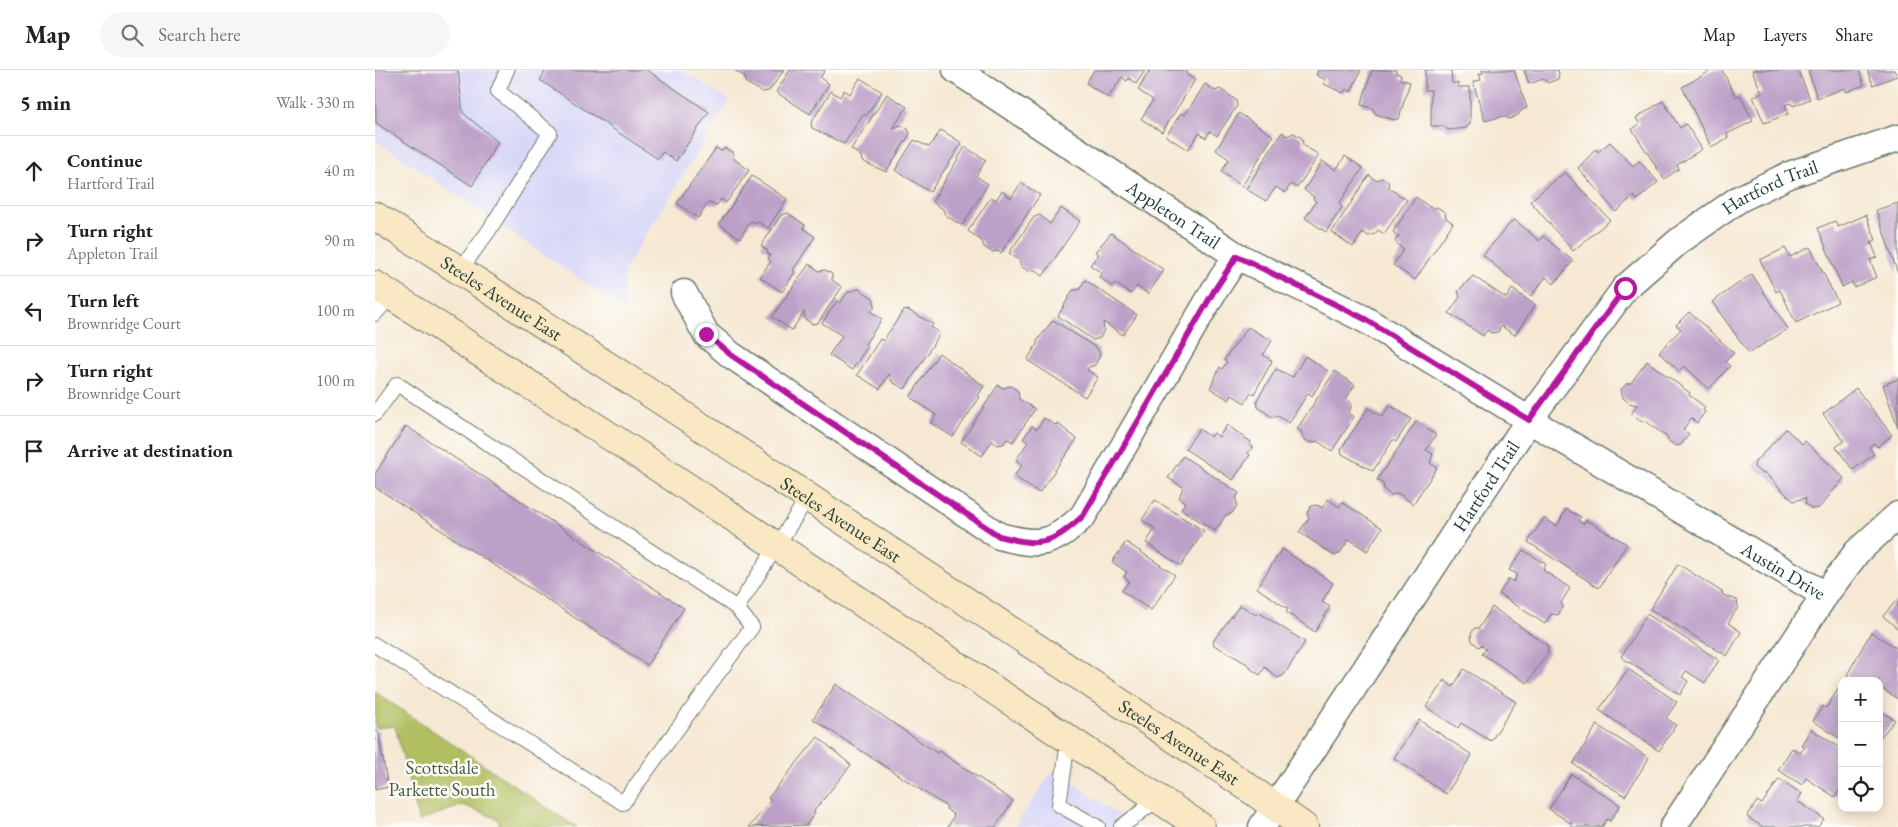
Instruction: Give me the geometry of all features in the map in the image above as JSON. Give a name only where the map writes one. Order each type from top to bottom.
[{"type":"main road","name":"Steeles Avenue East","points":[[375,216],[808,497],[1269,817],[1304,827]]},
{"type":"main road","points":[[380,298],[639,455],[1068,741],[1201,827]]},
{"type":"street","name":"Appleton Trail","points":[[956,70],[1237,256],[1365,319],[1529,420]]},
{"type":"street","name":"Hartford Trail","points":[[1269,817],[1529,420],[1625,288],[1679,240],[1739,199],[1789,175],[1898,138]]},
{"type":"street","points":[[684,293],[706,334],[731,355],[999,536],[1027,544],[1048,541],[1067,530],[1083,516],[1209,299],[1237,256]]},
{"type":"street","name":"Austin Drive","points":[[1529,420],[1825,595],[1673,827]]},
{"type":"street","points":[[1825,595],[1857,552],[1898,514]]},
{"type":"lane","points":[[460,270],[488,232],[550,133],[498,91],[507,70]]},
{"type":"lane","points":[[375,414],[397,384],[737,608],[752,628],[623,803],[375,645]]},
{"type":"lane","points":[[737,608],[808,497]]},
{"type":"lane","points":[[1068,741],[1059,805],[1098,827]]},
{"type":"lane","points":[[1121,827],[1158,800]]},
{"type":"shaded area","points":[[375,70],[681,70],[730,100],[624,270],[625,310],[375,140]]},
{"type":"shaded area","points":[[1054,770],[1137,827],[1014,827]]},
{"type":"green space","name":"Scottsdale Parkette South","points":[[375,692],[576,827],[500,827],[498,819],[463,805],[419,821],[395,726],[375,728]]},
{"type":"building","points":[[375,70],[458,70],[463,113],[498,142],[472,186],[376,123]]},
{"type":"building","points":[[546,70],[647,70],[709,112],[676,161],[663,152],[658,159],[540,80]]},
{"type":"building","points":[[734,70],[784,70],[769,91],[762,92],[745,82],[745,77]]},
{"type":"building","points":[[790,70],[825,70],[820,78],[829,84],[810,114],[776,92]]},
{"type":"building","points":[[1094,70],[1145,70],[1136,84],[1129,78],[1127,81],[1122,77],[1108,98],[1086,83]]},
{"type":"building","points":[[1150,70],[1187,70],[1187,75],[1195,80],[1162,132],[1141,119],[1153,100],[1138,90]]},
{"type":"building","points":[[1318,70],[1361,70],[1351,92],[1346,89],[1343,93],[1324,84],[1326,80],[1316,75]]},
{"type":"building","points":[[1372,70],[1396,70],[1396,73],[1401,75],[1400,79],[1410,82],[1399,118],[1394,120],[1376,114],[1372,108],[1361,105]]},
{"type":"building","points":[[1425,70],[1451,70],[1452,83],[1458,83],[1458,87],[1470,87],[1470,124],[1466,128],[1448,130],[1444,126],[1431,126],[1431,90],[1425,90]]},
{"type":"building","points":[[1482,70],[1514,70],[1527,108],[1509,119],[1503,116],[1485,121],[1473,82],[1481,80],[1479,74],[1483,73]]},
{"type":"building","points":[[1524,70],[1558,70],[1559,74],[1558,79],[1548,83],[1543,79],[1529,84]]},
{"type":"building","points":[[1712,70],[1722,70],[1736,97],[1740,95],[1753,121],[1727,134],[1728,138],[1711,147],[1682,87]]},
{"type":"building","points":[[1752,70],[1798,70],[1810,99],[1793,106],[1791,103],[1785,105],[1788,114],[1764,123],[1753,97],[1762,93]]},
{"type":"building","points":[[1808,70],[1859,70],[1864,85],[1846,92],[1845,88],[1817,98]]},
{"type":"building","points":[[1867,70],[1894,70],[1897,76],[1873,85]]},
{"type":"building","points":[[860,78],[882,92],[866,116],[863,114],[844,144],[812,128],[811,123],[831,91],[840,97],[844,90],[850,94]]},
{"type":"building","points":[[1205,84],[1215,91],[1220,89],[1236,100],[1237,106],[1217,136],[1210,131],[1206,138],[1199,133],[1188,150],[1166,136],[1181,113],[1185,115]]},
{"type":"building","points":[[887,94],[907,107],[893,128],[901,125],[908,129],[910,134],[886,172],[862,161],[861,156],[851,149]]},
{"type":"building","points":[[1663,101],[1680,128],[1686,124],[1702,149],[1677,165],[1679,169],[1664,179],[1632,129],[1640,124],[1636,118]]},
{"type":"building","points":[[1239,113],[1273,136],[1242,186],[1221,172],[1229,159],[1216,150]]},
{"type":"building","points":[[941,130],[962,143],[930,192],[895,170],[914,140],[929,147]]},
{"type":"building","points":[[1282,132],[1287,136],[1294,133],[1302,138],[1303,145],[1319,155],[1297,188],[1291,184],[1285,193],[1276,187],[1266,201],[1246,189]]},
{"type":"building","points":[[1610,142],[1633,166],[1639,161],[1658,182],[1637,200],[1633,196],[1616,212],[1578,168],[1596,149],[1598,152]]},
{"type":"building","points":[[965,147],[986,160],[976,176],[988,184],[961,225],[945,215],[943,209],[932,202]]},
{"type":"building","points":[[716,148],[721,151],[725,148],[733,153],[734,159],[749,170],[726,203],[721,199],[717,205],[708,203],[698,218],[677,203]]},
{"type":"building","points":[[1345,156],[1363,168],[1339,204],[1342,207],[1326,232],[1305,218],[1316,201],[1313,199],[1314,197],[1304,190],[1322,161],[1336,170]]},
{"type":"building","points":[[1565,172],[1610,220],[1573,251],[1530,201]]},
{"type":"building","points":[[1369,175],[1375,180],[1383,178],[1388,181],[1389,188],[1407,200],[1384,234],[1378,230],[1375,234],[1368,236],[1363,232],[1353,247],[1332,232]]},
{"type":"building","points":[[752,176],[787,199],[768,228],[757,221],[755,223],[751,221],[740,238],[719,224]]},
{"type":"building","points":[[1021,183],[1040,195],[1001,253],[997,251],[992,252],[984,247],[982,241],[968,231],[991,197],[996,200],[1002,191],[1011,198]]},
{"type":"building","points":[[1416,197],[1432,209],[1437,207],[1445,212],[1446,218],[1453,223],[1415,280],[1393,265],[1403,250],[1395,241],[1399,236],[1393,232]]},
{"type":"building","points":[[1898,203],[1898,274],[1876,210]]},
{"type":"building","points":[[1061,208],[1080,221],[1043,276],[1035,270],[1028,271],[1021,266],[1019,260],[1009,253],[1034,217],[1040,215],[1050,224]]},
{"type":"building","points":[[788,213],[805,225],[803,228],[815,237],[793,270],[795,272],[782,292],[760,277],[771,261],[768,259],[770,255],[767,253],[768,251],[761,246],[781,215]]},
{"type":"building","points":[[1866,215],[1876,240],[1871,242],[1877,257],[1870,260],[1877,277],[1854,287],[1852,282],[1842,287],[1818,228],[1835,221],[1838,227]]},
{"type":"building","points":[[1514,219],[1539,241],[1543,236],[1573,261],[1554,284],[1546,277],[1531,296],[1483,255]]},
{"type":"building","points":[[1111,233],[1164,270],[1148,294],[1137,286],[1131,294],[1115,283],[1112,286],[1099,277],[1102,273],[1090,265],[1099,254],[1095,252]]},
{"type":"building","points":[[1810,247],[1838,302],[1796,323],[1780,290],[1776,292],[1760,260],[1785,248],[1790,257]]},
{"type":"building","points":[[809,264],[819,271],[825,270],[832,274],[832,280],[842,287],[818,323],[812,324],[805,319],[804,312],[792,330],[772,317]]},
{"type":"building","points":[[1752,274],[1788,329],[1749,353],[1712,302]]},
{"type":"building","points":[[1473,276],[1506,298],[1512,289],[1535,305],[1515,335],[1501,326],[1498,332],[1491,333],[1487,330],[1483,336],[1449,313],[1460,297],[1458,291]]},
{"type":"building","points":[[1085,280],[1137,315],[1123,335],[1103,322],[1104,330],[1100,338],[1093,340],[1058,316],[1073,290],[1079,290]]},
{"type":"building","points":[[859,289],[873,298],[875,305],[871,312],[882,319],[865,344],[868,346],[852,370],[829,355],[842,336],[822,323],[837,301],[840,303],[848,292]]},
{"type":"building","points":[[908,310],[933,324],[931,327],[939,335],[905,389],[892,382],[889,374],[880,389],[857,375],[880,339],[883,341],[903,311]]},
{"type":"building","points":[[1689,312],[1734,353],[1725,362],[1730,366],[1709,389],[1684,366],[1679,371],[1659,352],[1681,329],[1676,325]]},
{"type":"building","points":[[1053,320],[1098,349],[1100,356],[1094,366],[1090,366],[1087,370],[1098,377],[1085,397],[1027,360],[1037,341]]},
{"type":"building","points":[[1248,327],[1272,341],[1263,355],[1272,361],[1254,394],[1251,393],[1245,403],[1232,395],[1229,400],[1210,388],[1220,367],[1222,369],[1227,362],[1224,360]]},
{"type":"building","points":[[939,353],[984,386],[978,396],[980,397],[953,437],[931,423],[936,415],[910,397]]},
{"type":"building","points":[[1305,356],[1328,371],[1312,396],[1308,393],[1289,423],[1278,416],[1272,417],[1258,407],[1257,400],[1276,369],[1293,377]]},
{"type":"building","points":[[1647,361],[1690,393],[1689,395],[1705,407],[1703,410],[1705,412],[1697,423],[1691,418],[1683,430],[1689,434],[1681,445],[1676,446],[1644,420],[1642,422],[1631,414],[1637,405],[1629,403],[1623,398],[1621,390],[1626,384],[1631,383]]},
{"type":"building","points":[[1335,371],[1355,385],[1346,399],[1351,402],[1351,408],[1348,413],[1354,417],[1332,451],[1317,441],[1310,443],[1303,438],[1301,431],[1297,429]]},
{"type":"building","points":[[1898,377],[1898,427],[1883,385],[1896,380]]},
{"type":"building","points":[[998,385],[1003,388],[1011,386],[1018,391],[1019,399],[1035,409],[1013,442],[1007,439],[1003,444],[997,445],[992,441],[982,456],[961,442]]},
{"type":"building","points":[[1856,388],[1892,435],[1877,447],[1874,443],[1869,447],[1874,454],[1853,470],[1836,447],[1844,441],[1823,414]]},
{"type":"building","points":[[1390,405],[1411,419],[1396,442],[1393,440],[1373,471],[1342,454],[1341,449],[1368,408],[1382,417]]},
{"type":"building","points":[[1044,418],[1055,425],[1057,423],[1077,439],[1039,493],[1014,476],[1022,465],[1016,460],[1028,442],[1023,439],[1032,426],[1037,429]]},
{"type":"building","points":[[1416,422],[1436,435],[1426,450],[1433,454],[1430,463],[1437,468],[1413,504],[1398,493],[1391,495],[1384,490],[1383,484],[1377,480]]},
{"type":"building","points":[[1227,425],[1251,442],[1249,445],[1253,447],[1248,453],[1250,455],[1233,480],[1185,449],[1199,429],[1211,437],[1214,433],[1219,437]]},
{"type":"building","points":[[406,426],[684,608],[647,665],[375,487],[375,474]]},
{"type":"building","points":[[1786,429],[1802,444],[1805,441],[1844,478],[1819,508],[1812,509],[1805,503],[1806,498],[1793,501],[1765,473],[1761,473],[1754,467],[1755,462]]},
{"type":"building","points":[[1183,456],[1239,493],[1236,498],[1237,506],[1232,513],[1226,515],[1215,531],[1181,509],[1185,502],[1179,498],[1183,487],[1168,478]]},
{"type":"building","points":[[1328,499],[1339,507],[1342,502],[1382,528],[1367,551],[1349,539],[1340,553],[1335,556],[1299,532],[1309,518],[1307,513],[1311,506],[1317,505],[1322,508]]},
{"type":"building","points":[[1155,500],[1204,531],[1181,566],[1146,543],[1155,529],[1142,520]]},
{"type":"building","points":[[1566,509],[1581,517],[1578,520],[1583,524],[1586,520],[1627,544],[1599,588],[1528,542],[1544,518],[1557,526]]},
{"type":"building","points":[[1126,542],[1175,575],[1151,610],[1122,591],[1129,581],[1124,577],[1127,572],[1112,562]]},
{"type":"building","points":[[1282,549],[1333,583],[1322,602],[1330,607],[1315,632],[1286,612],[1288,609],[1257,588]]},
{"type":"building","points":[[1523,550],[1546,564],[1543,570],[1570,588],[1561,603],[1563,606],[1558,615],[1551,614],[1545,624],[1499,594],[1509,579],[1514,582],[1517,574],[1509,570]]},
{"type":"building","points":[[1678,564],[1722,592],[1723,595],[1737,600],[1738,607],[1728,623],[1741,632],[1727,656],[1650,609]]},
{"type":"building","points":[[1896,601],[1898,602],[1898,629],[1883,616]]},
{"type":"building","points":[[1240,605],[1256,615],[1258,612],[1305,642],[1284,675],[1278,678],[1265,667],[1260,675],[1251,669],[1249,665],[1214,645],[1213,641]]},
{"type":"building","points":[[1492,607],[1547,645],[1548,653],[1527,683],[1482,654],[1486,649],[1481,645],[1479,647],[1472,641],[1471,634],[1475,628],[1479,628]]},
{"type":"building","points":[[1647,614],[1719,660],[1705,683],[1686,671],[1682,677],[1688,681],[1680,695],[1621,657]]},
{"type":"building","points":[[1871,632],[1898,649],[1898,699],[1883,690],[1883,677],[1850,677],[1847,675]]},
{"type":"building","points":[[1464,669],[1516,702],[1491,741],[1461,723],[1458,728],[1426,707],[1444,680],[1453,687]]},
{"type":"building","points":[[1628,669],[1677,702],[1666,718],[1676,725],[1659,751],[1599,710]]},
{"type":"building","points":[[836,684],[937,753],[939,751],[1013,801],[995,827],[948,827],[954,815],[946,809],[947,807],[813,719]]},
{"type":"building","points":[[1838,689],[1838,737],[1813,721],[1823,706],[1826,708]]},
{"type":"building","points":[[1883,712],[1895,720],[1883,734]]},
{"type":"building","points":[[1419,720],[1472,755],[1446,794],[1394,758]]},
{"type":"building","points":[[1597,725],[1649,758],[1625,796],[1573,764]]},
{"type":"building","points":[[1811,729],[1838,746],[1838,793],[1835,797],[1806,778],[1802,785],[1778,770],[1792,748],[1800,753],[1805,747],[1801,745]]},
{"type":"building","points":[[375,731],[378,731],[388,787],[375,790]]},
{"type":"building","points":[[818,737],[851,765],[814,811],[815,813],[808,825],[749,827],[771,800],[768,798]]},
{"type":"building","points":[[1571,774],[1620,805],[1610,821],[1607,819],[1602,827],[1570,827],[1572,824],[1549,809]]},
{"type":"building","points":[[1779,779],[1802,794],[1797,801],[1824,819],[1818,827],[1763,827],[1747,817],[1757,801],[1762,804]]},
{"type":"route","points":[[706,334],[731,355],[999,536],[1027,544],[1048,541],[1067,530],[1083,516],[1123,450],[1151,396],[1237,256],[1365,319],[1529,420],[1625,288]]}]
